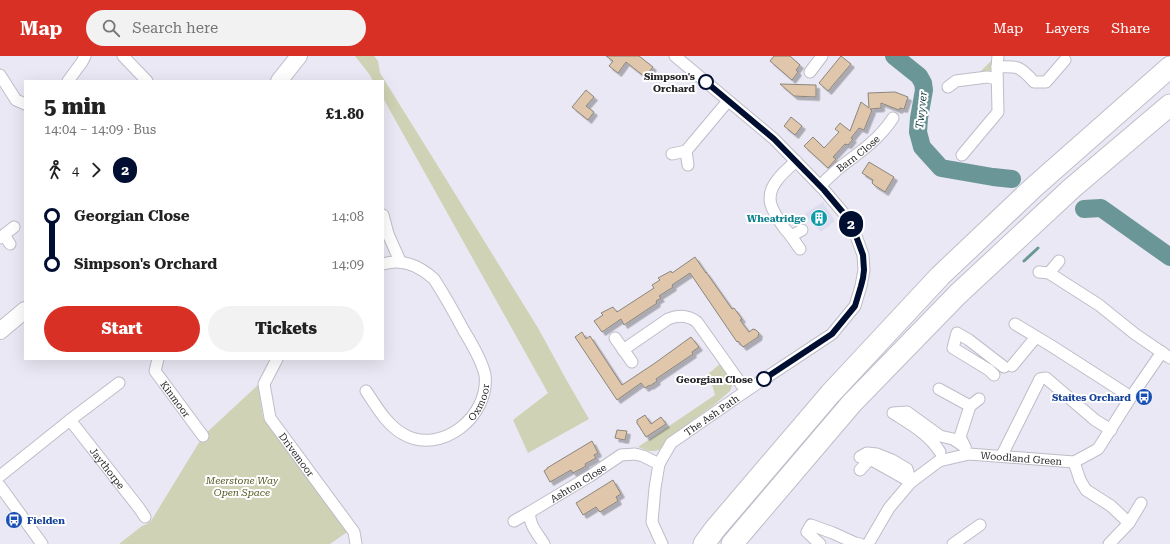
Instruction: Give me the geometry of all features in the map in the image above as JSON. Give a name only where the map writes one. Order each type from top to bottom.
[{"type":"highway","points":[[704,544],[715,529],[831,393],[940,276],[1034,187],[1170,67]]},
{"type":"highway","points":[[732,544],[852,403],[958,294],[1072,188],[1170,105]]},
{"type":"street","points":[[69,80],[85,56]]},
{"type":"street","points":[[123,56],[141,78]]},
{"type":"street","points":[[280,80],[299,56]]},
{"type":"street","name":"The Ash Path","points":[[662,544],[652,522],[655,488],[659,464],[671,443],[832,334],[855,306],[864,270],[863,255],[852,225],[820,186],[774,139],[675,56]]},
{"type":"street","points":[[810,72],[818,58]]},
{"type":"street","points":[[962,155],[998,112],[997,61],[1018,67],[1025,71],[1034,82],[1046,82],[1064,60]]},
{"type":"street","points":[[0,75],[16,100],[24,104]]},
{"type":"street","points":[[948,87],[956,81],[987,77],[997,79]]},
{"type":"street","points":[[672,154],[686,151],[728,101]]},
{"type":"street","name":"Barn Close","points":[[820,186],[842,166],[868,147],[881,126],[893,118]]},
{"type":"street","points":[[686,151],[688,165]]},
{"type":"street","points":[[796,161],[778,178],[771,189],[770,206],[773,213],[800,249]]},
{"type":"street","points":[[384,219],[388,234],[400,261]]},
{"type":"street","points":[[4,239],[14,228]]},
{"type":"street","points":[[791,236],[802,230]]},
{"type":"street","name":"Oxmoor","points":[[366,391],[386,420],[404,435],[417,439],[429,440],[442,438],[455,432],[468,423],[481,402],[484,390],[485,376],[483,368],[473,346],[434,279],[426,271],[400,261],[384,264]]},
{"type":"street","points":[[1059,261],[1044,272],[1099,305],[1135,334],[1166,355]]},
{"type":"street","points":[[1,329],[24,311]]},
{"type":"street","points":[[623,350],[668,319],[675,317],[689,317],[697,322],[746,391]]},
{"type":"street","points":[[1015,324],[1131,397]]},
{"type":"street","points":[[994,375],[989,370],[953,348],[957,333],[970,340],[1008,367],[1036,337]]},
{"type":"street","points":[[615,338],[632,362]]},
{"type":"street","name":"Woodland Green","points":[[868,544],[889,508],[911,482],[940,457],[967,451],[1074,462],[1098,449],[1131,397],[1166,355]]},
{"type":"street","name":"Kinmoor","points":[[158,360],[155,371],[203,436]]},
{"type":"street","name":"Drivemoor","points":[[276,360],[264,384],[270,418],[354,532],[356,544]]},
{"type":"street","name":"Woodland Green","points":[[1003,453],[1040,379],[1046,378],[1095,420],[1110,430]]},
{"type":"street","points":[[0,476],[70,420],[117,389]]},
{"type":"street","points":[[940,389],[975,402],[956,438],[940,457],[935,444],[917,429],[893,413],[907,412],[940,436],[956,438],[967,451]]},
{"type":"street","name":"Jaythorpe","points":[[70,420],[143,509]]},
{"type":"street","points":[[860,457],[867,453],[877,454],[892,460],[907,469],[911,482]]},
{"type":"street","name":"Ashton Close","points":[[514,520],[590,476],[621,455],[635,454],[643,456],[659,464]]},
{"type":"street","points":[[860,470],[870,459],[911,482]]},
{"type":"street","name":"Woodland Green","points":[[1074,462],[1080,480],[1086,490],[1111,506],[1129,523]]},
{"type":"street","points":[[0,486],[36,542]]},
{"type":"street","points":[[1109,544],[1129,523],[1141,503]]},
{"type":"street","points":[[530,512],[529,517],[531,522],[544,544]]},
{"type":"street","points":[[820,544],[807,532],[811,525],[860,544]]},
{"type":"street","points":[[953,544],[980,525]]},
{"type":"shaded area","points":[[823,202],[835,221],[821,232],[804,214]]},
{"type":"green space","points":[[355,56],[374,56],[378,61],[380,73],[538,328],[589,419],[528,453],[513,420],[548,393],[384,100],[384,80],[372,80]]},
{"type":"green space","points":[[993,59],[990,71],[978,74]]},
{"type":"green space","points":[[720,364],[731,380],[732,386],[730,391],[682,428],[659,450],[649,451],[638,447],[715,395],[711,381],[707,375]]},
{"type":"green space","name":"Meerstone Way Open Space","points":[[258,385],[263,418],[350,530],[330,544],[119,544],[151,521],[203,436]]},
{"type":"building","points":[[606,56],[639,56],[653,67],[645,77],[626,62],[618,73],[609,66],[613,61]]},
{"type":"building","points":[[774,56],[790,56],[800,65],[796,70],[798,72],[792,80],[770,61]]},
{"type":"building","points":[[841,56],[851,64],[828,91],[819,83]]},
{"type":"building","points":[[780,84],[816,85],[816,97],[794,96]]},
{"type":"building","points":[[586,90],[594,97],[586,106],[594,112],[588,120],[572,107]]},
{"type":"building","points":[[895,92],[908,97],[904,109],[900,108],[899,110],[881,103],[881,108],[870,109],[872,110],[864,130],[859,128],[851,138],[853,139],[848,145],[845,144],[833,157],[836,159],[828,168],[804,146],[813,137],[824,148],[839,132],[835,129],[840,123],[850,131],[861,102],[869,108],[868,93]]},
{"type":"building","points":[[791,117],[802,126],[795,135],[784,126]]},
{"type":"building","points":[[869,162],[894,177],[885,192],[872,183],[873,180],[862,173]]},
{"type":"building","points":[[695,257],[732,309],[734,308],[742,319],[740,320],[749,332],[753,329],[756,330],[759,333],[758,337],[743,347],[738,341],[737,342],[690,273],[659,296],[661,298],[656,301],[657,303],[624,325],[621,319],[602,332],[594,321],[603,315],[601,313],[613,307],[617,312],[654,288],[652,285],[660,280],[658,278],[671,271],[672,273]]},
{"type":"building","points":[[582,332],[586,339],[590,336],[622,385],[691,337],[699,347],[692,352],[693,354],[656,379],[657,381],[650,386],[645,388],[641,383],[617,400],[575,337]]},
{"type":"building","points":[[645,415],[651,424],[661,417],[666,424],[646,437],[637,423],[637,420]]},
{"type":"building","points":[[617,430],[627,431],[625,440],[615,438]]},
{"type":"building","points":[[592,441],[598,453],[594,455],[596,458],[585,464],[586,466],[573,473],[571,470],[550,482],[544,471],[547,468]]},
{"type":"building","points":[[613,480],[621,494],[616,497],[618,501],[600,512],[596,507],[583,515],[576,503]]},
{"type":"waterway","name":"Twyver","points":[[894,56],[919,76],[923,83],[924,90],[918,132],[922,147],[941,168],[1012,179]]},
{"type":"waterway","name":"Twyver","points":[[1084,209],[1101,208],[1170,257]]},
{"type":"waterway","points":[[1024,261],[1038,248]]},
{"type":"bus line","name":"2","points":[[706,82],[774,139],[824,190],[852,225],[863,255],[863,278],[855,306],[832,334],[764,379]]},
{"type":"place","name":"Simpson's Orchard","points":[[706,82]]},
{"type":"place","name":"Wheatridge","points":[[819,218]]},
{"type":"place","name":"Georgian Close","points":[[764,379]]},
{"type":"place","name":"Staites Orchard","points":[[1144,397]]},
{"type":"place","name":"Fielden","points":[[14,520]]}]
